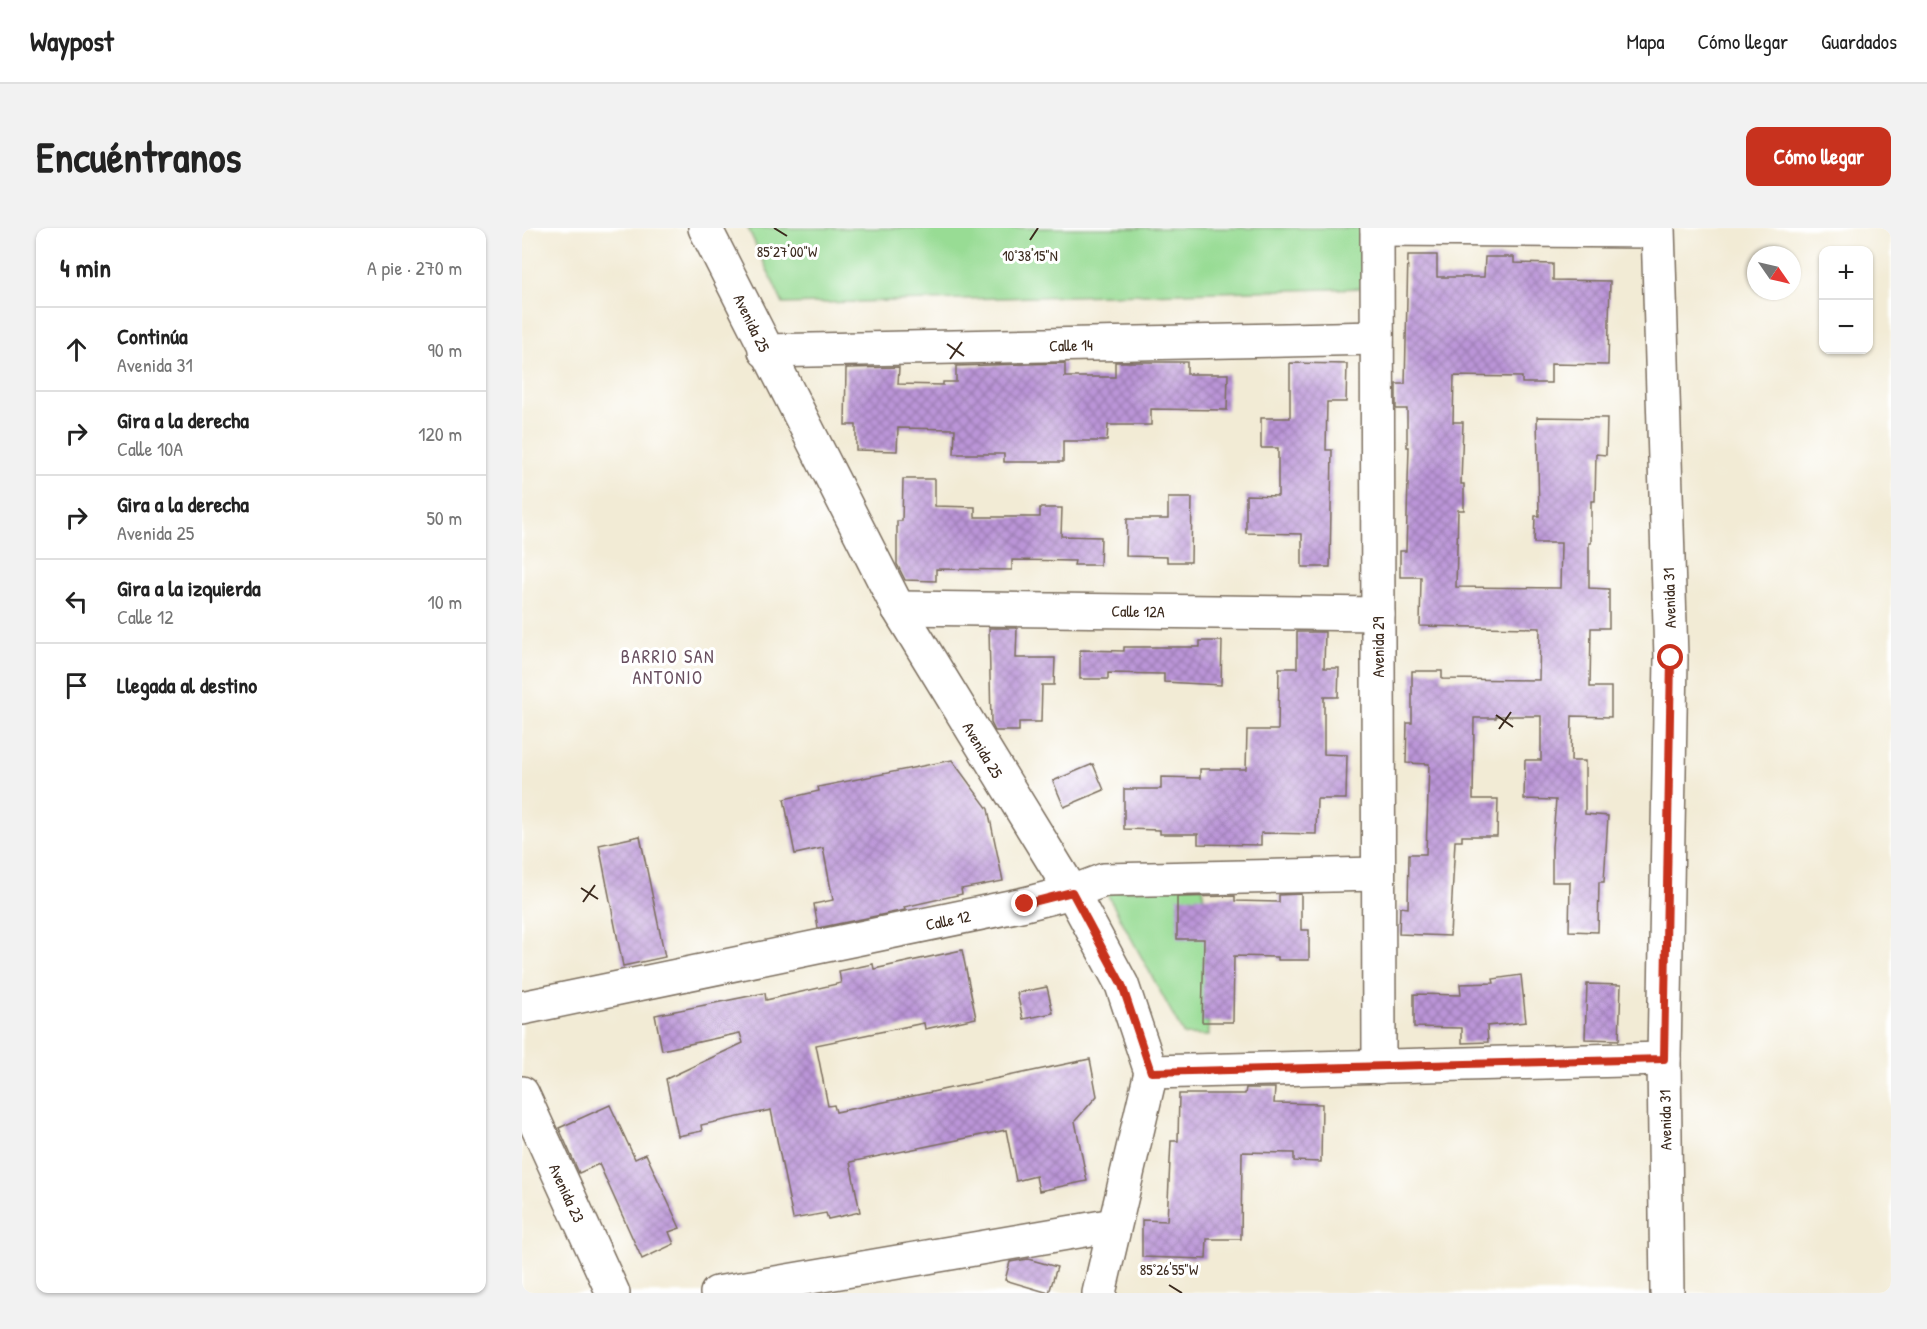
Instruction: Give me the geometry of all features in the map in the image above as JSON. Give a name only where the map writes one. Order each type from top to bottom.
[{"type":"street","name":"Avenida 25","points":[[705,228],[765,351],[898,608],[1072,892],[1122,985],[1151,1072]]},
{"type":"street","points":[[1377,229],[1658,229]]},
{"type":"street","name":"Avenida 29","points":[[1377,229],[1379,1066]]},
{"type":"street","name":"Avenida 31","points":[[1658,229],[1671,658],[1664,1059],[1666,1293]]},
{"type":"street","name":"Calle 14","points":[[765,351],[1377,338]]},
{"type":"street","name":"Calle 12A","points":[[898,608],[1378,614]]},
{"type":"street","name":"Calle 12","points":[[522,1008],[1072,892],[1104,880],[1378,874]]},
{"type":"street","points":[[1099,1293],[1151,1072],[1664,1059]]},
{"type":"street","name":"Avenida 23","points":[[522,1094],[613,1293]]},
{"type":"street","points":[[717,1293],[1114,1225]]},
{"type":"green space","points":[[748,228],[1367,228],[1366,288],[783,304]]},
{"type":"green space","points":[[1203,884],[1209,1036],[1184,1035],[1106,892]]},
{"type":"building","points":[[1408,255],[1437,255],[1437,277],[1484,277],[1485,257],[1514,257],[1514,263],[1553,264],[1553,280],[1610,281],[1608,365],[1551,364],[1551,383],[1522,383],[1522,377],[1454,376],[1453,422],[1463,422],[1461,484],[1464,484],[1464,510],[1458,510],[1456,587],[1560,588],[1561,543],[1534,543],[1535,516],[1539,516],[1537,417],[1607,418],[1606,455],[1596,454],[1595,501],[1591,501],[1589,588],[1609,589],[1609,628],[1591,628],[1590,687],[1611,687],[1611,717],[1572,716],[1571,761],[1585,761],[1585,814],[1608,816],[1604,882],[1599,882],[1598,932],[1569,931],[1570,882],[1552,882],[1556,800],[1524,799],[1525,760],[1541,760],[1541,716],[1496,716],[1496,718],[1474,718],[1473,799],[1498,799],[1497,836],[1462,836],[1462,841],[1455,841],[1450,936],[1399,934],[1400,907],[1408,908],[1409,854],[1426,854],[1429,764],[1406,763],[1407,723],[1412,723],[1412,671],[1442,671],[1442,679],[1539,680],[1540,628],[1420,626],[1421,577],[1400,577],[1400,551],[1406,551],[1409,447],[1407,447],[1407,409],[1396,409],[1396,384],[1405,384]]},
{"type":"building","points":[[1115,362],[1187,362],[1187,374],[1228,374],[1227,410],[1151,409],[1151,425],[1108,425],[1107,441],[1063,441],[1063,462],[1004,462],[1004,454],[954,454],[955,429],[898,428],[897,451],[856,450],[856,425],[845,425],[846,368],[899,367],[898,384],[943,385],[943,382],[956,382],[956,366],[1065,363],[1065,377],[1115,377]]},
{"type":"building","points":[[1290,363],[1347,364],[1346,402],[1327,402],[1326,450],[1332,450],[1330,567],[1302,567],[1302,534],[1246,533],[1246,495],[1278,496],[1278,448],[1261,448],[1261,418],[1290,418]]},
{"type":"building","points":[[903,479],[935,479],[935,506],[975,507],[975,517],[1040,517],[1040,508],[1062,508],[1061,536],[1101,537],[1100,565],[1074,565],[1075,561],[1012,560],[1012,570],[936,569],[936,581],[905,580],[897,564],[897,521],[902,521]]},
{"type":"building","points":[[1168,498],[1192,498],[1191,562],[1167,562],[1167,557],[1126,556],[1127,519],[1168,519]]},
{"type":"building","points":[[989,628],[1017,628],[1016,658],[1055,658],[1054,685],[1042,685],[1041,722],[1019,722],[1019,731],[995,731],[991,723]]},
{"type":"building","points":[[1297,632],[1325,632],[1324,668],[1339,668],[1338,697],[1324,697],[1324,754],[1347,755],[1346,799],[1317,799],[1316,834],[1261,833],[1261,845],[1198,844],[1198,834],[1160,834],[1160,830],[1124,829],[1124,789],[1161,789],[1161,777],[1200,778],[1200,769],[1246,769],[1247,730],[1278,730],[1279,668],[1297,668]]},
{"type":"building","points":[[1200,641],[1222,641],[1221,685],[1164,682],[1164,674],[1108,673],[1108,679],[1080,679],[1080,650],[1124,651],[1124,647],[1200,647]]},
{"type":"building","points":[[952,760],[988,809],[1003,881],[961,889],[962,894],[904,907],[905,910],[818,928],[814,904],[833,900],[823,848],[795,854],[784,799],[819,791],[818,787]]},
{"type":"building","points":[[1093,764],[1104,790],[1064,807],[1053,781]]},
{"type":"building","points":[[640,836],[665,957],[623,966],[599,845]]},
{"type":"building","points":[[1301,894],[1301,930],[1309,930],[1309,960],[1234,956],[1233,1022],[1202,1022],[1204,939],[1177,939],[1177,897],[1235,896],[1235,901],[1279,902],[1279,895]]},
{"type":"building","points":[[962,950],[976,1018],[925,1029],[924,1023],[816,1045],[828,1106],[834,1105],[836,1112],[1090,1059],[1097,1096],[1075,1121],[1087,1181],[1039,1191],[1036,1176],[1016,1181],[1006,1130],[850,1162],[860,1212],[828,1219],[826,1213],[793,1219],[771,1110],[701,1125],[702,1131],[678,1136],[666,1079],[743,1043],[740,1033],[662,1050],[655,1015],[765,993],[766,1000],[841,983],[839,971],[873,964],[874,969]]},
{"type":"building","points":[[1521,975],[1526,1022],[1487,1026],[1488,1042],[1462,1043],[1462,1028],[1414,1027],[1414,994],[1461,995],[1460,984],[1494,983],[1493,979]]},
{"type":"building","points":[[1587,984],[1621,985],[1619,1040],[1585,1039]]},
{"type":"building","points":[[1047,987],[1053,1013],[1023,1019],[1017,993]]},
{"type":"building","points":[[1246,1088],[1275,1088],[1274,1103],[1322,1104],[1321,1162],[1294,1161],[1294,1153],[1242,1152],[1241,1239],[1207,1239],[1206,1259],[1142,1257],[1142,1220],[1167,1221],[1171,1141],[1178,1141],[1179,1094],[1245,1094]]},
{"type":"building","points":[[610,1105],[635,1159],[646,1154],[680,1228],[669,1232],[674,1244],[642,1259],[599,1164],[579,1173],[559,1128]]},
{"type":"building","points":[[1028,1259],[1057,1267],[1049,1293],[1005,1280],[1010,1262]]},
{"type":"district","name":"BARRIO SAN ANTONIO","points":[[668,666]]},
{"type":"route","points":[[1025,904],[1072,892],[1122,985],[1151,1072],[1664,1059],[1671,658]]}]
